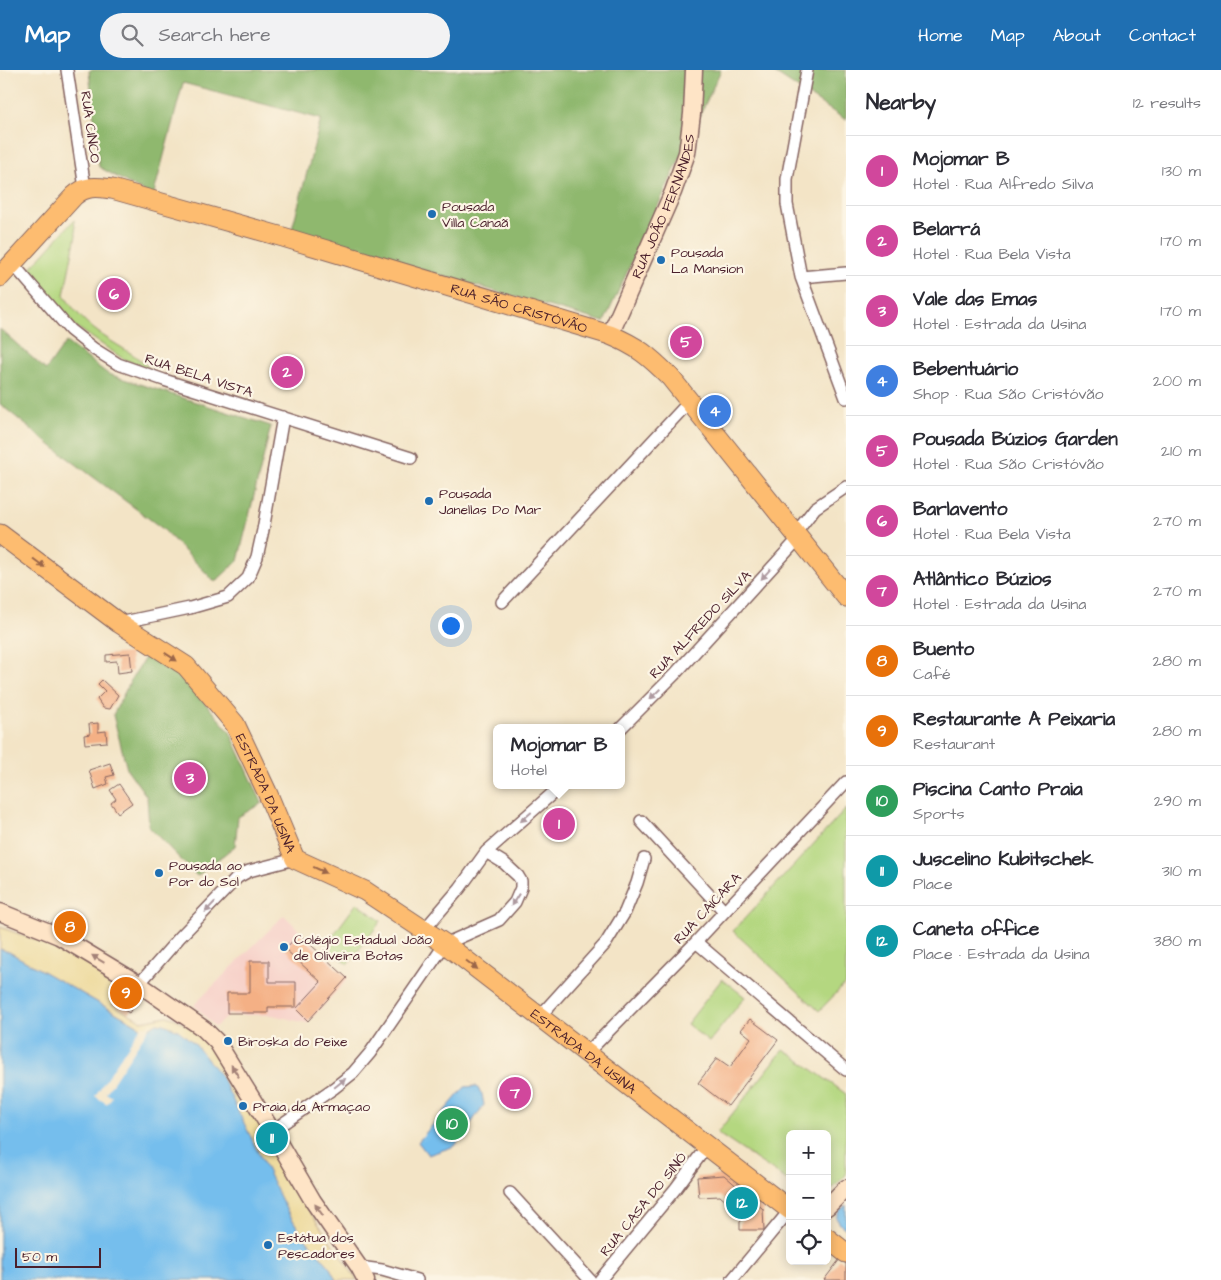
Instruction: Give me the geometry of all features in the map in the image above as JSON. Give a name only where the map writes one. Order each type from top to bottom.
[{"type":"main road","name":"RUA SÃO CRISTÓVÃO","points":[[84,188],[96,187],[122,192],[283,237],[610,335],[626,342],[649,356],[670,377],[846,597]]},
{"type":"main road","points":[[6,270],[74,196],[84,188]]},
{"type":"main road","name":"ESTRADA DA USINA","points":[[0,534],[119,623],[186,666],[235,724],[267,792],[295,859],[365,891],[445,944],[786,1207]]},
{"type":"main road","points":[[831,1241],[846,1253]]},
{"type":"street","name":"RUA CINCO","points":[[67,70],[84,188]]},
{"type":"street","name":"RUA JOÃO FERNANDES","points":[[610,335],[674,192],[687,153],[692,114],[694,70]]},
{"type":"street","points":[[807,70],[787,178],[787,204],[801,276],[846,398]]},
{"type":"street","name":"RUA BELA VISTA","points":[[6,270],[70,330],[94,350],[118,364],[411,458]]},
{"type":"street","points":[[801,276],[846,273]]},
{"type":"street","points":[[502,602],[690,401]]},
{"type":"street","points":[[119,623],[190,608],[228,597],[248,578],[257,557],[264,530],[283,417]]},
{"type":"street","name":"RUA ALFREDO SILVA","points":[[625,724],[675,674],[797,536],[815,508],[846,487]]},
{"type":"street","name":"RUA CAICARA","points":[[587,1053],[696,942],[846,782]]},
{"type":"street","points":[[424,930],[460,888],[486,852],[557,789]]},
{"type":"street","points":[[641,821],[724,911]]},
{"type":"street","points":[[272,1130],[353,1073],[370,1053],[445,944],[499,920],[515,902],[520,892],[521,881],[504,863],[486,852]]},
{"type":"street","points":[[140,984],[180,937],[238,877],[249,871],[295,859]]},
{"type":"street","points":[[540,1016],[606,943],[625,912],[637,884],[644,859]]},
{"type":"street","points":[[0,912],[59,936],[140,984],[204,1029],[216,1042],[272,1130],[313,1201],[362,1274],[382,1270],[417,1280]]},
{"type":"street","points":[[696,942],[846,1070]]},
{"type":"street","name":"RUA CASA DO SINÓ","points":[[600,1280],[708,1146]]},
{"type":"street","points":[[831,1203],[846,1188]]},
{"type":"street","points":[[510,1193],[590,1280]]},
{"type":"street","points":[[732,1280],[786,1215]]},
{"type":"shaded area","name":"Colégio Estadual João de Oliveira Botas","points":[[284,915],[348,979],[307,1023],[272,1015],[229,1015],[215,1027],[194,1005]]},
{"type":"green space","points":[[721,70],[604,322],[291,233],[321,119],[183,83],[153,197],[99,167],[89,71]]},
{"type":"green space","points":[[770,70],[846,70],[846,120]]},
{"type":"green space","points":[[74,220],[76,235],[64,295],[88,324],[136,357],[152,371],[122,358],[75,326],[28,271]]},
{"type":"green space","points":[[0,329],[46,370],[66,342],[108,374],[271,426],[238,561],[215,582],[163,529],[53,447],[0,404]]},
{"type":"green space","points":[[148,653],[180,674],[230,732],[262,803],[238,817],[235,846],[197,876],[149,827],[147,797],[127,769],[113,715],[132,678]]},
{"type":"green space","points":[[846,809],[846,983],[819,1011],[733,931]]},
{"type":"green space","points":[[357,903],[381,921],[348,964],[325,946]]},
{"type":"green space","points":[[722,979],[745,997],[709,1042],[687,1024]]},
{"type":"green space","points":[[784,1049],[846,1094],[846,1175],[831,1190],[831,1130],[786,1130],[786,1179],[717,1133]]},
{"type":"sand","name":"Praia da Armaçao","points":[[0,927],[66,951],[112,975],[125,986],[112,1004],[142,1021],[167,1016],[178,1020],[214,1046],[269,1136],[306,1206],[357,1280],[336,1280],[329,1266],[301,1233],[286,1209],[146,1030],[9,952],[0,949]]},
{"type":"water","points":[[0,949],[9,952],[146,1030],[157,1023],[164,1024],[178,1030],[194,1043],[221,1076],[286,1209],[301,1233],[329,1266],[336,1280],[0,1280]]},
{"type":"water","points":[[476,1086],[482,1094],[484,1105],[455,1146],[428,1155],[418,1142],[465,1087]]},
{"type":"water","points":[[846,1205],[846,1229],[836,1218],[839,1211]]},
{"type":"pier","points":[[153,1022],[106,1093],[112,1097],[107,1104],[95,1096],[142,1025],[146,1027]]},
{"type":"building","points":[[130,653],[132,671],[118,673],[117,661],[106,662],[106,655]]},
{"type":"building","points":[[102,680],[118,695],[110,709],[103,708],[97,699],[105,691],[98,684]]},
{"type":"building","points":[[98,723],[98,732],[106,731],[107,742],[85,744],[84,735],[90,734],[89,724]]},
{"type":"building","points":[[110,763],[114,775],[106,777],[108,784],[95,789],[89,770]]},
{"type":"building","points":[[119,784],[132,803],[118,813],[111,803],[116,799],[110,790]]},
{"type":"building","points":[[299,934],[347,978],[308,1021],[296,1009],[321,982],[285,949]]},
{"type":"building","points":[[250,961],[269,961],[269,982],[296,982],[296,1007],[268,1007],[268,1013],[227,1013],[227,993],[250,993]]},
{"type":"building","points":[[126,988],[140,997],[129,1013],[115,1004]]},
{"type":"building","points":[[750,1019],[778,1040],[728,1106],[698,1083],[717,1058],[730,1067],[751,1038],[741,1030]]},
{"type":"building","points":[[724,1175],[763,1209],[764,1230],[740,1230],[740,1222],[744,1217],[720,1196],[699,1197],[697,1177]]},
{"type":"building","points":[[840,1259],[846,1264],[846,1280],[824,1280]]},
{"type":"place","name":"Pousada Villa Canaã","points":[[432,214]]},
{"type":"place","name":"Pousada La Mansion","points":[[661,260]]},
{"type":"place","name":"Barlavento","points":[[114,294]]},
{"type":"place","name":"Pousada Búzios Garden","points":[[686,342]]},
{"type":"place","name":"Belarrá","points":[[287,372]]},
{"type":"place","name":"Bebentuário","points":[[715,411]]},
{"type":"place","name":"Pousada Janellas Do Mar","points":[[429,501]]},
{"type":"place","name":"Vale das Emas","points":[[190,778]]},
{"type":"place","name":"Mojomar B","points":[[559,824]]},
{"type":"place","name":"Pousada ao Por do Sol","points":[[159,873]]},
{"type":"place","name":"Buento","points":[[70,927]]},
{"type":"place","name":"Colégio Estadual João de Oliveira Botas","points":[[284,947]]},
{"type":"place","name":"Restaurante A Peixaria","points":[[126,993]]},
{"type":"place","name":"Biroska do Peixe","points":[[228,1041]]},
{"type":"place","name":"Atlântico Búzios","points":[[515,1093]]},
{"type":"place","name":"Praia da Armaçao","points":[[243,1106]]},
{"type":"place","name":"Piscina Canto Praia","points":[[452,1124]]},
{"type":"place","name":"Juscelino Kubitschek","points":[[272,1138]]},
{"type":"place","name":"Caneta office","points":[[742,1203]]},
{"type":"place","name":"Estátua dos Pescadores","points":[[268,1245]]}]
